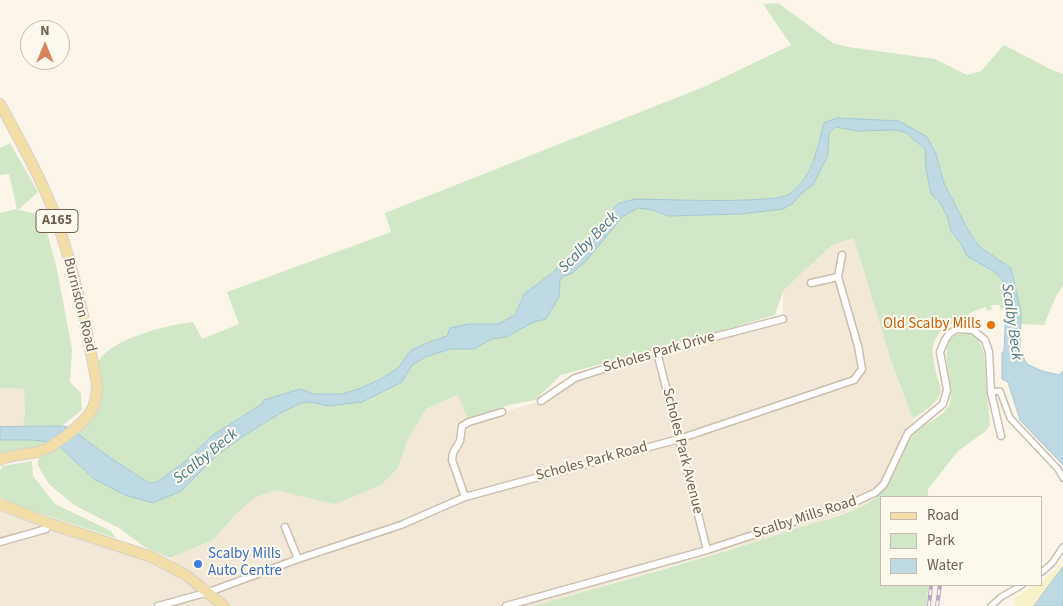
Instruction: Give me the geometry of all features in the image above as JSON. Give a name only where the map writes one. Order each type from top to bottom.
[{"type":"main road","name":"Burniston Road","points":[[0,104],[53,209],[83,311],[98,384],[97,395],[91,411],[79,424],[51,446],[36,452],[11,456],[0,460]]},
{"type":"main road","points":[[0,504],[48,523],[152,557],[186,575],[224,606]]},
{"type":"street","name":"Scholes Park Road","points":[[158,606],[209,592],[298,559],[401,525],[465,497],[679,439],[854,380],[862,369],[858,346],[838,276],[842,255]]},
{"type":"street","points":[[811,283],[838,276]]},
{"type":"street","name":"Scholes Park Drive","points":[[541,401],[575,378],[658,352],[783,318]]},
{"type":"street","name":"Scalby Mills Road","points":[[506,606],[707,550],[857,501],[876,492],[884,484],[908,433],[943,404],[947,390],[947,380],[940,352],[945,340],[957,329],[973,330],[985,340],[989,352],[992,392],[1000,436]]},
{"type":"street","name":"Scholes Park Avenue","points":[[658,352],[707,550]]},
{"type":"street","points":[[992,392],[1000,391],[1010,418],[1058,469],[1063,478]]},
{"type":"street","points":[[465,497],[452,460],[453,453],[460,441],[462,426],[502,412]]},
{"type":"street","points":[[0,542],[46,529],[48,523]]},
{"type":"street","points":[[285,527],[298,559]]},
{"type":"street","points":[[1043,571],[1052,563],[1063,547]]},
{"type":"street","points":[[991,606],[1020,586]]},
{"type":"shaded area","points":[[855,238],[892,365],[913,419],[915,432],[892,480],[880,494],[857,509],[765,539],[533,606],[0,606],[0,504],[184,573],[170,558],[213,540],[237,513],[256,497],[277,490],[335,504],[398,468],[407,441],[426,409],[459,395],[469,422],[541,401],[575,378],[783,319],[783,291],[832,245]]},
{"type":"shaded area","points":[[0,388],[24,389],[25,414],[23,426],[0,427]]},
{"type":"green space","points":[[778,3],[833,43],[848,47],[935,59],[967,75],[981,71],[1004,45],[1063,74],[1063,286],[1056,296],[1044,325],[1021,324],[1021,312],[1011,268],[980,247],[968,230],[944,183],[936,154],[899,121],[838,118],[819,139],[815,159],[805,178],[789,195],[759,200],[682,200],[620,203],[552,273],[524,294],[515,315],[498,324],[469,324],[447,336],[411,350],[398,368],[379,380],[358,389],[342,394],[314,394],[300,389],[264,400],[262,404],[213,435],[182,464],[157,482],[149,483],[74,431],[90,421],[97,364],[106,352],[116,345],[142,334],[193,322],[202,339],[239,324],[227,292],[391,232],[385,213],[706,86],[791,45],[763,4]]},
{"type":"green space","points":[[836,127],[857,131],[896,130],[906,133],[926,149],[926,169],[931,194],[939,201],[947,216],[951,231],[967,256],[998,274],[1004,283],[1006,307],[1001,310],[999,305],[991,305],[992,309],[987,311],[986,307],[976,310],[967,316],[963,322],[950,325],[940,332],[934,342],[933,355],[941,390],[940,395],[934,403],[913,419],[891,361],[854,238],[832,245],[783,291],[775,315],[561,375],[535,400],[509,405],[468,419],[458,395],[426,409],[407,441],[398,468],[381,485],[335,504],[277,490],[256,497],[237,513],[213,540],[170,558],[145,547],[119,528],[74,505],[49,484],[37,464],[39,457],[51,451],[57,444],[94,479],[125,495],[153,503],[181,491],[216,456],[245,435],[301,403],[309,402],[328,406],[362,402],[402,382],[412,365],[426,357],[450,349],[474,349],[492,339],[506,337],[534,322],[546,319],[559,297],[560,280],[581,265],[614,225],[628,213],[641,208],[670,216],[685,216],[792,204],[813,185],[828,155],[829,133]]},
{"type":"green space","points":[[10,143],[38,192],[18,210],[42,215],[56,265],[72,349],[70,382],[81,393],[82,410],[62,426],[23,426],[25,414],[24,389],[0,388],[0,213],[17,209],[9,174],[0,175],[0,148]]},
{"type":"green space","points":[[967,333],[978,337],[984,354],[990,425],[986,431],[958,451],[928,489],[928,496],[880,496],[880,586],[928,586],[927,606],[533,606],[699,559],[831,518],[863,506],[873,500],[887,486],[914,434],[948,407],[951,385],[946,356],[947,347],[950,340],[956,335]]},
{"type":"green space","points":[[0,440],[49,442],[39,448],[0,458]]},
{"type":"green space","points":[[32,461],[33,476],[55,504],[111,531],[116,538],[23,508],[0,497],[0,470],[3,466]]},
{"type":"sand","points":[[1063,563],[1063,567],[1034,606],[1014,606],[1016,604],[1013,601],[1016,598],[1030,588],[1043,586],[1043,581]]},
{"type":"water","name":"Scalby Beck","points":[[838,118],[899,121],[927,137],[936,154],[944,183],[968,230],[980,247],[1011,268],[1021,312],[1020,351],[1027,364],[1042,371],[1059,375],[1063,371],[1063,465],[1020,420],[1008,382],[1002,379],[1006,307],[1004,283],[998,274],[967,256],[951,231],[947,216],[939,201],[931,194],[926,169],[925,149],[906,133],[896,130],[857,131],[836,127],[829,133],[828,155],[813,185],[792,204],[783,209],[742,214],[668,216],[652,210],[638,208],[622,217],[586,261],[571,274],[564,276],[560,280],[559,297],[546,319],[534,322],[506,337],[492,339],[474,349],[450,349],[426,357],[412,365],[402,382],[362,402],[328,406],[310,402],[301,403],[245,435],[216,456],[181,491],[153,503],[125,495],[94,479],[57,444],[74,431],[149,483],[157,482],[182,464],[213,435],[262,404],[264,400],[300,389],[314,394],[342,394],[358,389],[379,380],[398,368],[411,350],[447,336],[450,328],[469,324],[498,324],[515,315],[524,294],[552,273],[619,203],[636,199],[765,199],[782,197],[791,193],[805,177],[814,161],[824,123]]},
{"type":"water","points":[[0,427],[68,427],[49,442],[0,440]]},
{"type":"water","points":[[1063,567],[1063,606],[1034,606]]},
{"type":"railway","points":[[929,606],[931,586]]},
{"type":"railway","points":[[937,606],[940,586]]},
{"type":"place","name":"Old Scalby Mills","points":[[991,325]]},
{"type":"place","name":"Scalby Mills Auto Centre","points":[[198,564]]}]
